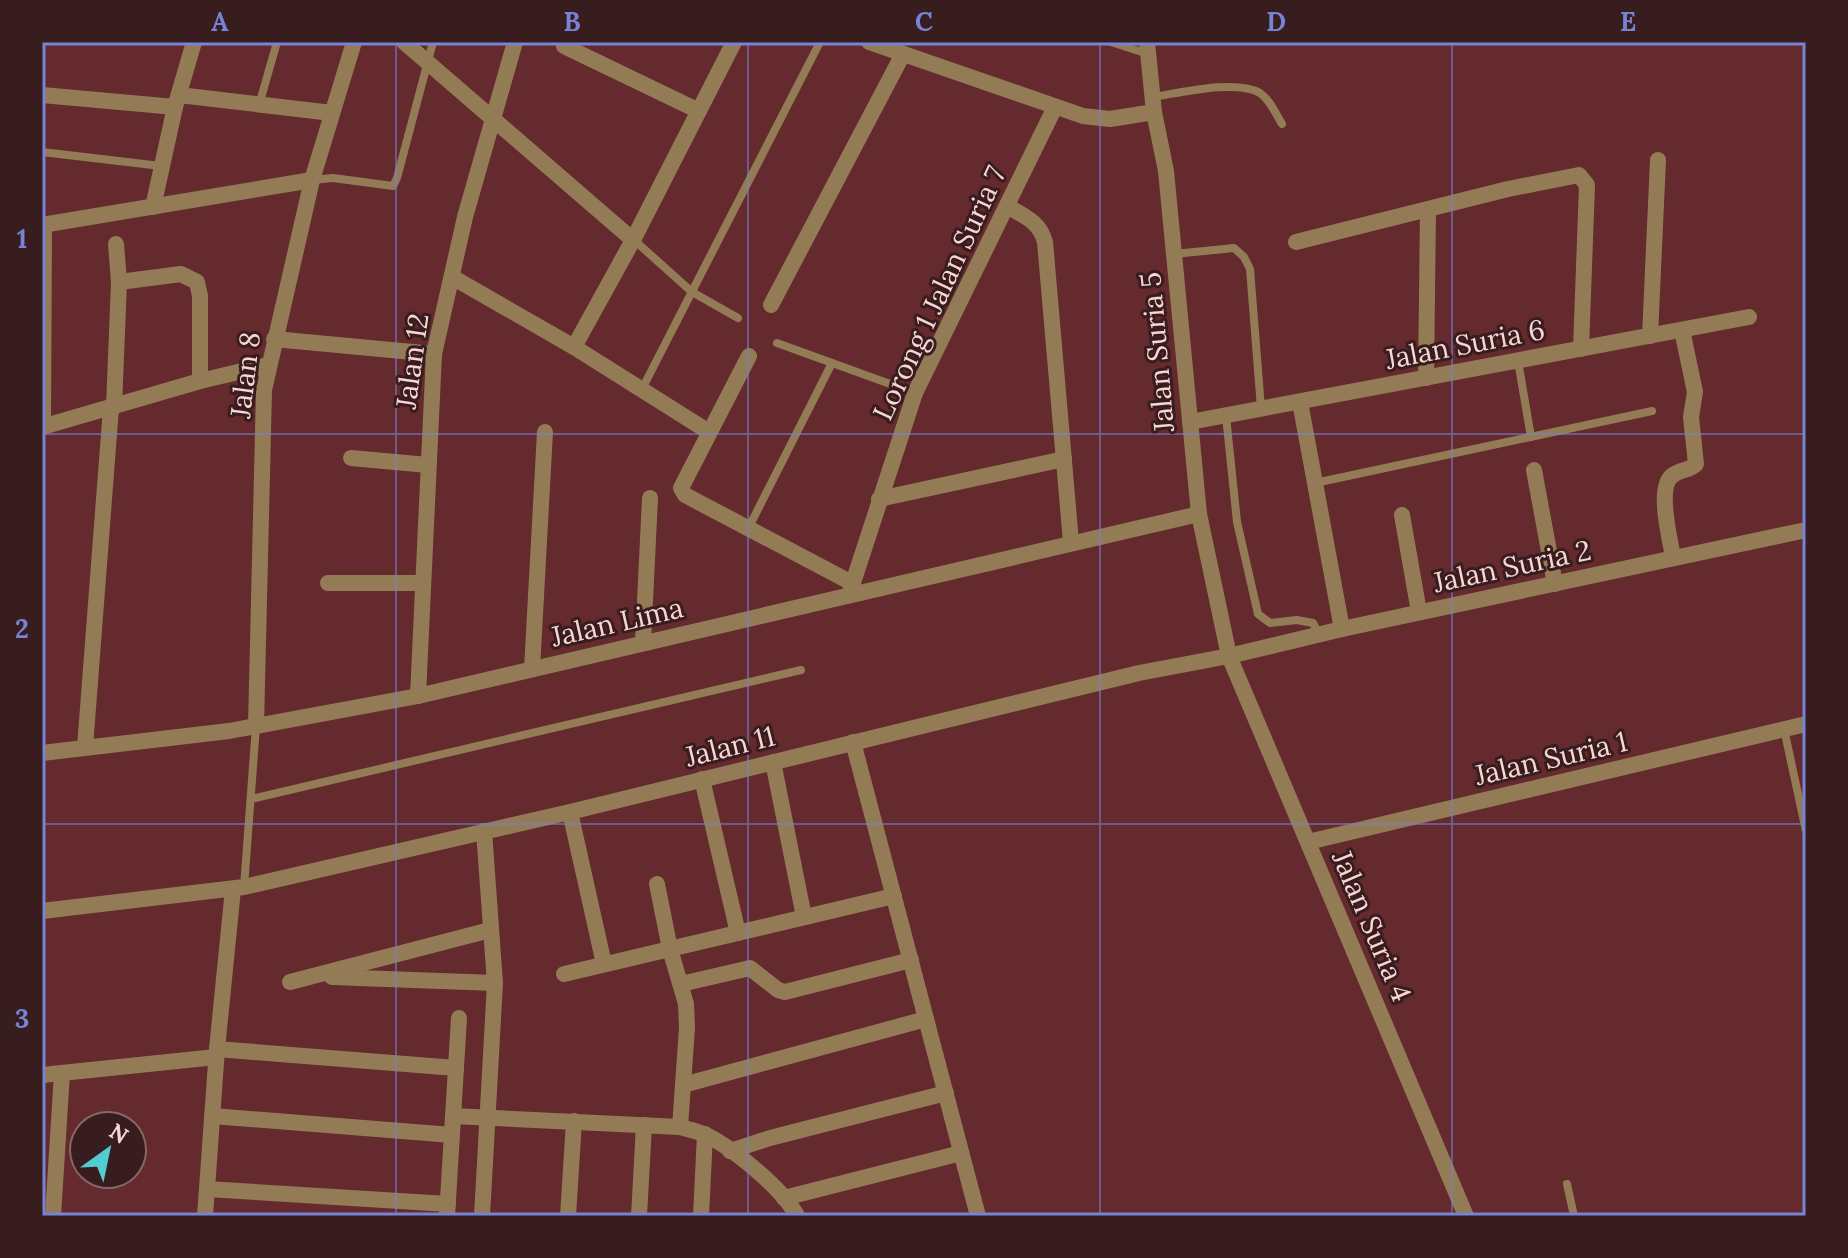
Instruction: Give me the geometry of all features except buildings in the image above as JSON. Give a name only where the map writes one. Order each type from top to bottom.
[{"type":"street","points":[[153,207],[194,42]]},
{"type":"street","name":"Jalan 8","points":[[256,726],[264,390],[312,180],[354,42]]},
{"type":"street","points":[[404,42],[633,240]]},
{"type":"street","name":"Jalan 12","points":[[418,696],[434,354],[492,118],[515,42]]},
{"type":"street","points":[[574,347],[633,240],[734,42]]},
{"type":"street","points":[[869,42],[897,49],[1083,116],[1110,119],[1154,105]]},
{"type":"street","points":[[564,46],[699,111]]},
{"type":"street","name":"Jalan Suria 5","points":[[1148,48],[1166,171],[1199,514],[1229,656]]},
{"type":"street","points":[[771,305],[897,49]]},
{"type":"street","points":[[42,95],[259,105],[332,113]]},
{"type":"street","name":"Lorong 1 Jalan Suria 7","points":[[850,589],[915,393],[1055,107]]},
{"type":"street","points":[[1650,336],[1658,160]]},
{"type":"street","points":[[1296,242],[1508,189],[1579,175],[1587,185],[1581,349]]},
{"type":"street","points":[[45,224],[312,180]]},
{"type":"street","points":[[1007,206],[1037,224],[1045,242],[1071,542]]},
{"type":"street","points":[[1426,378],[1428,210]]},
{"type":"street","points":[[85,747],[112,407],[119,282],[116,244]]},
{"type":"street","points":[[119,282],[181,274],[197,282],[200,296],[200,381]]},
{"type":"street","points":[[452,277],[574,347],[709,432]]},
{"type":"street","name":"Jalan Suria 6","points":[[1190,422],[1749,317]]},
{"type":"street","points":[[1673,557],[1665,484],[1673,475],[1692,468],[1697,455],[1691,417],[1695,392],[1682,330]]},
{"type":"street","points":[[274,339],[434,354]]},
{"type":"street","points":[[749,356],[681,488],[685,495],[749,527],[850,589]]},
{"type":"street","points":[[45,426],[200,381],[268,365]]},
{"type":"street","points":[[1300,402],[1342,629]]},
{"type":"street","points":[[532,669],[545,432]]},
{"type":"street","points":[[351,458],[428,465]]},
{"type":"street","points":[[879,499],[1064,459]]},
{"type":"street","points":[[1534,470],[1555,584]]},
{"type":"street","points":[[643,643],[650,498]]},
{"type":"street","name":"Jalan Lima","points":[[42,753],[256,726],[418,696],[643,643],[850,589],[1199,514]]},
{"type":"street","points":[[1402,515],[1419,612]]},
{"type":"street","name":"Jalan Suria 2","points":[[1229,656],[1419,612],[1806,530]]},
{"type":"street","points":[[328,583],[423,583]]},
{"type":"street","name":"Jalan 11","points":[[42,911],[239,888],[570,812],[1139,673],[1229,656]]},
{"type":"street","name":"Jalan Suria 4","points":[[1229,656],[1466,1216]]},
{"type":"street","name":"Jalan Suria 1","points":[[1308,842],[1806,724]]},
{"type":"street","points":[[853,742],[978,1216]]},
{"type":"street","points":[[773,762],[804,917]]},
{"type":"street","points":[[702,779],[738,933]]},
{"type":"street","points":[[570,812],[604,964]]},
{"type":"street","points":[[482,1216],[495,983],[484,831]]},
{"type":"street","points":[[657,884],[670,949],[681,984],[687,1028],[680,1127]]},
{"type":"street","points":[[205,1216],[216,1053],[239,888]]},
{"type":"street","points":[[564,974],[894,896]]},
{"type":"street","points":[[290,982],[490,930]]},
{"type":"street","points":[[681,984],[750,968],[785,992],[911,960]]},
{"type":"street","points":[[315,976],[495,983]]},
{"type":"street","points":[[207,1189],[447,1210],[459,1018]]},
{"type":"street","points":[[683,1085],[926,1019]]},
{"type":"street","points":[[42,1075],[216,1053],[456,1068]]},
{"type":"street","points":[[53,1216],[62,1073]]},
{"type":"street","points":[[730,1151],[946,1093]]},
{"type":"street","points":[[212,1116],[452,1135]]},
{"type":"street","points":[[453,1116],[680,1127],[705,1134],[730,1151],[784,1198],[797,1216]]},
{"type":"street","points":[[568,1216],[574,1121]]},
{"type":"street","points":[[639,1216],[644,1125]]},
{"type":"street","points":[[701,1216],[705,1134]]},
{"type":"street","points":[[784,1198],[961,1153]]},
{"type":"lane","points":[[259,105],[277,42]]},
{"type":"lane","points":[[312,180],[333,178],[393,186],[433,42]]},
{"type":"lane","points":[[642,390],[820,42]]},
{"type":"lane","points":[[1111,42],[1148,48]]},
{"type":"lane","points":[[1154,105],[1229,88],[1248,88],[1265,97],[1282,124]]},
{"type":"lane","points":[[42,152],[161,166]]},
{"type":"lane","points":[[45,224],[45,426]]},
{"type":"lane","points":[[633,240],[692,292],[738,318]]},
{"type":"lane","points":[[1174,254],[1234,248],[1244,257],[1250,269],[1262,409]]},
{"type":"lane","points":[[777,343],[915,393]]},
{"type":"lane","points":[[1518,361],[1531,437]]},
{"type":"lane","points":[[749,527],[832,363]]},
{"type":"lane","points":[[1315,483],[1652,411]]},
{"type":"lane","points":[[1226,416],[1237,522],[1258,614],[1270,623],[1297,620],[1313,623],[1319,634]]},
{"type":"lane","points":[[251,799],[801,670]]},
{"type":"lane","points":[[239,888],[251,799],[256,726]]},
{"type":"lane","points":[[1784,728],[1806,831]]},
{"type":"lane","points":[[1567,1184],[1574,1216]]}]
